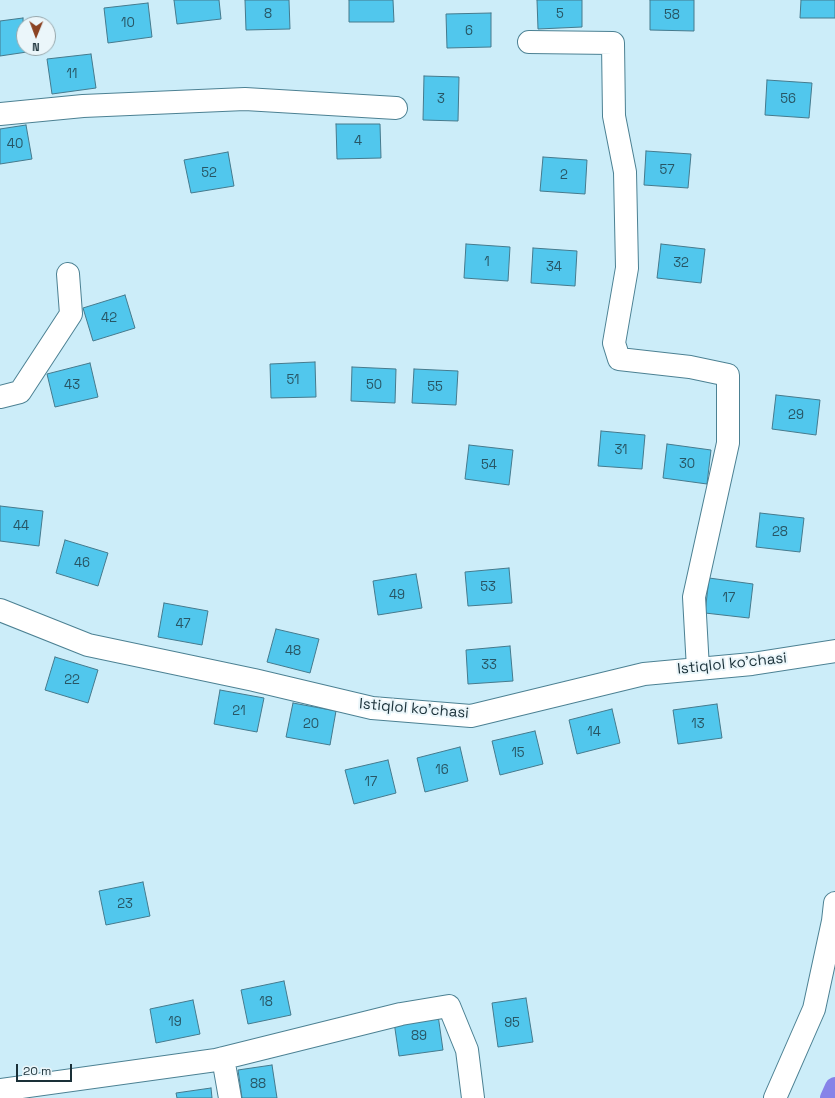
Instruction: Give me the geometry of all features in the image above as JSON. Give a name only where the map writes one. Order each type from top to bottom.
[{"type":"street","points":[[529,42],[613,43],[614,116],[624,172],[627,268],[614,343],[619,359],[690,367],[728,375],[728,443],[694,597],[698,669]]},
{"type":"street","points":[[0,114],[83,106],[245,99],[396,108]]},
{"type":"street","points":[[0,397],[20,392],[71,314],[68,274]]},
{"type":"street","name":"Istiqlol ko'chasi","points":[[0,610],[88,645],[254,680],[372,708],[471,716],[644,674],[752,664],[835,651]]},
{"type":"street","points":[[775,1098],[814,1009],[833,921],[835,902]]},
{"type":"street","points":[[0,1090],[223,1058],[401,1014],[449,1006],[467,1050],[473,1098]]},
{"type":"street","points":[[223,1058],[230,1098]]},
{"type":"building","points":[[174,0],[219,0],[221,19],[177,24]]},
{"type":"building","points":[[245,0],[289,0],[290,29],[246,30]]},
{"type":"building","points":[[349,0],[393,0],[394,22],[349,22]]},
{"type":"building","points":[[537,0],[582,0],[582,27],[538,29]]},
{"type":"building","points":[[650,0],[694,0],[694,31],[650,30]]},
{"type":"building","points":[[801,0],[835,0],[835,18],[800,18]]},
{"type":"building","points":[[148,3],[152,37],[108,43],[104,8]]},
{"type":"building","points":[[491,13],[491,47],[447,48],[446,14]]},
{"type":"building","points":[[16,19],[16,54],[0,56],[0,21]]},
{"type":"building","points":[[91,54],[96,88],[52,94],[47,59]]},
{"type":"building","points":[[424,76],[459,77],[458,121],[423,120]]},
{"type":"building","points":[[767,80],[812,83],[809,118],[765,115]]},
{"type":"building","points":[[336,124],[380,124],[381,158],[337,159]]},
{"type":"building","points":[[26,125],[32,159],[0,164],[0,129]]},
{"type":"building","points":[[646,151],[691,154],[688,188],[644,185]]},
{"type":"building","points":[[228,152],[234,186],[191,193],[184,160]]},
{"type":"building","points":[[543,157],[587,160],[585,194],[540,191]]},
{"type":"building","points":[[466,244],[510,247],[508,281],[464,278]]},
{"type":"building","points":[[661,244],[705,249],[701,283],[657,278]]},
{"type":"building","points":[[533,248],[577,251],[575,286],[531,283]]},
{"type":"building","points":[[125,295],[135,328],[93,341],[83,308]]},
{"type":"building","points":[[315,362],[316,397],[271,398],[270,364]]},
{"type":"building","points":[[90,363],[98,397],[55,407],[47,374]]},
{"type":"building","points":[[352,367],[396,369],[395,403],[351,401]]},
{"type":"building","points":[[414,369],[458,371],[456,405],[412,403]]},
{"type":"building","points":[[776,395],[820,400],[816,435],[772,429]]},
{"type":"building","points":[[601,431],[645,435],[642,469],[598,466]]},
{"type":"building","points":[[667,444],[711,450],[707,484],[663,478]]},
{"type":"building","points":[[469,445],[513,450],[509,485],[465,479]]},
{"type":"building","points":[[0,506],[43,511],[39,546],[0,541]]},
{"type":"building","points":[[760,513],[804,518],[800,552],[756,547]]},
{"type":"building","points":[[65,540],[108,553],[98,586],[56,573]]},
{"type":"building","points":[[509,568],[512,603],[468,606],[465,572]]},
{"type":"building","points":[[416,574],[422,608],[378,615],[373,581]]},
{"type":"building","points":[[709,578],[753,584],[749,618],[705,613]]},
{"type":"building","points":[[164,603],[208,611],[202,645],[158,637]]},
{"type":"building","points":[[276,629],[319,639],[310,673],[267,662]]},
{"type":"building","points":[[510,646],[513,681],[468,684],[466,650]]},
{"type":"building","points":[[55,657],[98,670],[88,703],[45,690]]},
{"type":"building","points":[[220,690],[264,698],[257,732],[214,724]]},
{"type":"building","points":[[293,703],[336,711],[330,745],[286,737]]},
{"type":"building","points":[[717,704],[722,738],[678,744],[673,710]]},
{"type":"building","points":[[612,709],[620,743],[577,754],[569,720]]},
{"type":"building","points":[[535,731],[543,764],[500,775],[492,741]]},
{"type":"building","points":[[460,747],[468,781],[425,792],[417,758]]},
{"type":"building","points":[[388,760],[396,793],[354,804],[345,770]]},
{"type":"building","points":[[143,882],[150,916],[106,925],[99,891]]},
{"type":"building","points":[[284,981],[291,1015],[248,1024],[241,990]]},
{"type":"building","points":[[526,998],[533,1042],[498,1047],[492,1003]]},
{"type":"building","points":[[193,1000],[200,1034],[156,1043],[150,1009]]},
{"type":"building","points":[[438,1015],[443,1050],[399,1056],[394,1022]]},
{"type":"building","points":[[272,1065],[277,1098],[242,1098],[238,1070]]},
{"type":"building","points":[[211,1088],[212,1098],[177,1098],[176,1093]]},
{"type":"waterway","points":[[830,1098],[835,1087]]}]
